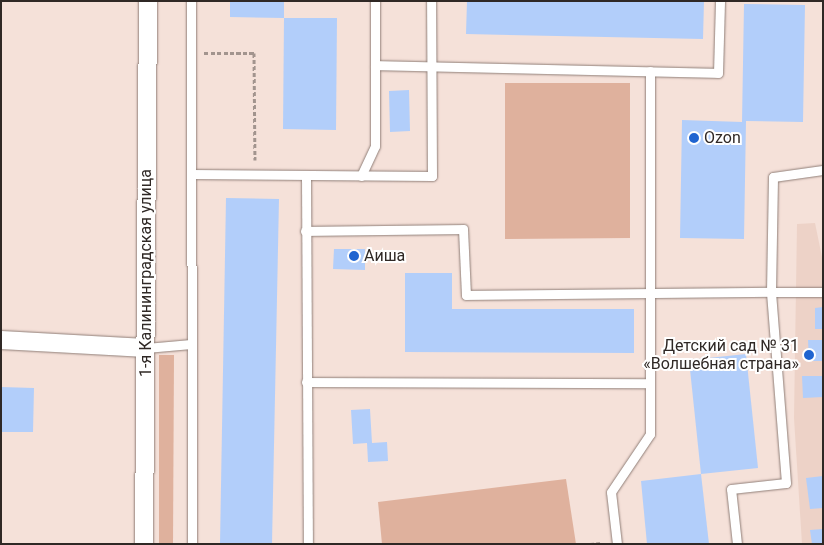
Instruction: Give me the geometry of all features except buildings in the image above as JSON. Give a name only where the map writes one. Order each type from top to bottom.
[{"type":"street","name":"1-я Калининградская улица","points":[[144,544],[148,1]]},
{"type":"street","points":[[1,340],[146,348]]},
{"type":"lane","points":[[191,1],[192,544]]},
{"type":"lane","points":[[361,176],[376,146],[375,1]]},
{"type":"lane","points":[[191,174],[432,176],[431,1]]},
{"type":"lane","points":[[375,66],[718,73],[720,1]]},
{"type":"lane","points":[[617,544],[611,492],[650,434],[650,71]]},
{"type":"lane","points":[[737,544],[731,489],[786,483],[771,292],[773,177],[823,170]]},
{"type":"lane","points":[[306,175],[308,544]]},
{"type":"lane","points":[[305,230],[463,229],[466,295],[650,295],[823,292]]},
{"type":"lane","points":[[146,348],[192,344]]},
{"type":"lane","points":[[306,382],[650,383]]},
{"type":"path","points":[[191,53],[254,53],[255,174]]},
{"type":"shaded area","points":[[505,83],[630,83],[630,238],[505,239]]},
{"type":"shaded area","name":"Детский сад № 31 «Волшебная страна»","points":[[815,223],[823,262],[823,544],[802,544],[794,418],[797,224]]},
{"type":"shaded area","points":[[159,355],[174,355],[173,544],[159,544]]},
{"type":"shaded area","points":[[566,479],[576,544],[382,544],[378,502]]},
{"type":"place","name":"Ozon","points":[[694,138]]},
{"type":"place","name":"Аиша","points":[[354,256]]},
{"type":"place","name":"Детский сад № 31 «Волшебная страна»","points":[[809,355]]}]
